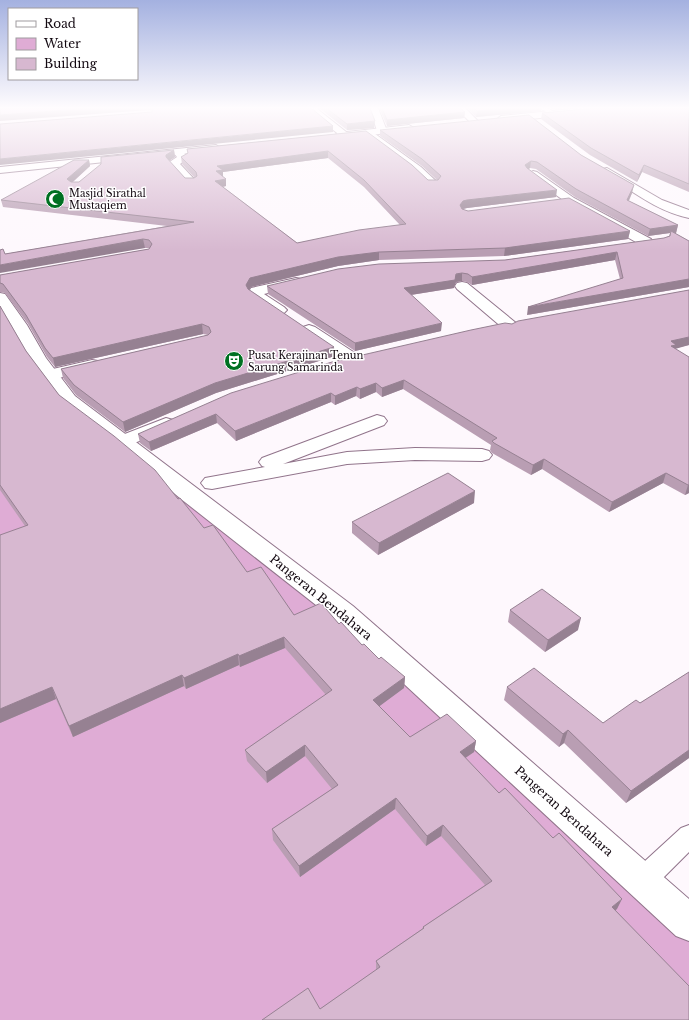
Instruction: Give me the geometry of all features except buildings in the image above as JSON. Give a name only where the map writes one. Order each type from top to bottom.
[{"type":"street","points":[[0,170],[95,165],[168,156]]},
{"type":"street","points":[[182,156],[183,159],[173,163],[191,182]]},
{"type":"street","points":[[399,156],[417,169],[433,184]]},
{"type":"street","points":[[599,166],[658,202],[677,212],[689,214]]},
{"type":"street","points":[[530,172],[570,200],[646,242]]},
{"type":"street","points":[[554,202],[570,200]]},
{"type":"street","points":[[622,246],[662,240]]},
{"type":"street","points":[[287,315],[255,294],[256,292],[308,279]]},
{"type":"street","points":[[462,286],[516,324],[487,330]]},
{"type":"street","name":"Pangeran Bendahara","points":[[0,297],[19,326],[38,360],[69,400],[124,441],[189,494],[344,613],[689,923]]},
{"type":"street","points":[[300,324],[360,357],[331,365]]},
{"type":"street","points":[[50,375],[104,363]]},
{"type":"street","points":[[124,441],[140,436],[183,416]]},
{"type":"street","points":[[189,494],[377,421]]},
{"type":"street","points":[[212,484],[346,458],[414,454],[482,455]]},
{"type":"lane","points":[[642,881],[689,836]]},
{"type":"water","points":[[0,308],[66,408],[171,491],[304,591],[689,941],[689,1020],[0,1020]]},
{"type":"place","name":"Masjid Sirathal Mustaqiem","points":[[55,199]]},
{"type":"place","name":"Pusat Kerajinan Tenun Sarung Samarinda","points":[[234,361]]}]
